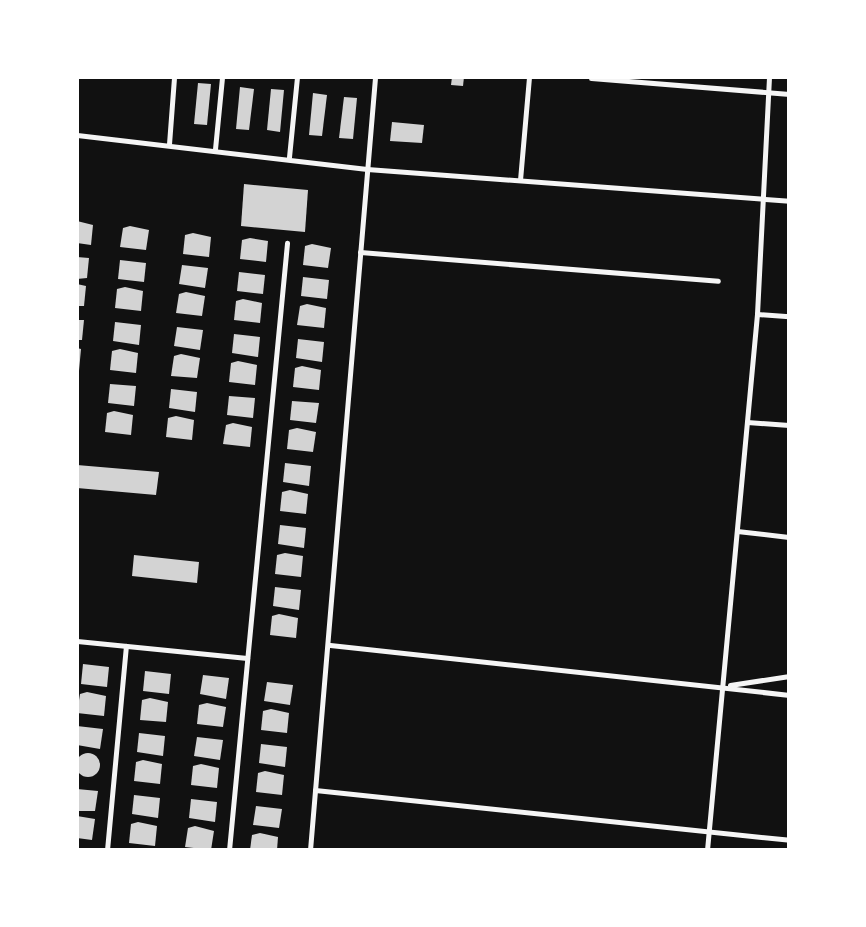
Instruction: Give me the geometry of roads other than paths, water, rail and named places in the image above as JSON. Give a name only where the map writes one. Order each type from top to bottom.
[{"type":"street","points":[[169,144],[174,77]]},
{"type":"street","points":[[215,149],[222,77]]},
{"type":"street","points":[[289,157],[297,77]]},
{"type":"street","points":[[310,850],[330,645],[375,77]]},
{"type":"street","points":[[520,180],[529,77]]},
{"type":"street","points":[[707,850],[757,314],[769,77]]},
{"type":"street","points":[[592,78],[789,94]]},
{"type":"street","points":[[77,135],[289,157],[368,169],[789,201]]},
{"type":"street","points":[[229,850],[287,243]]},
{"type":"street","points":[[360,252],[718,281]]},
{"type":"street","points":[[757,314],[789,316]]},
{"type":"street","points":[[747,422],[789,425]]},
{"type":"street","points":[[737,531],[789,537]]},
{"type":"street","points":[[77,641],[247,658]]},
{"type":"street","points":[[330,645],[789,695]]},
{"type":"street","points":[[107,850],[126,646]]},
{"type":"street","points":[[724,686],[789,676]]},
{"type":"street","points":[[315,790],[789,840]]}]
